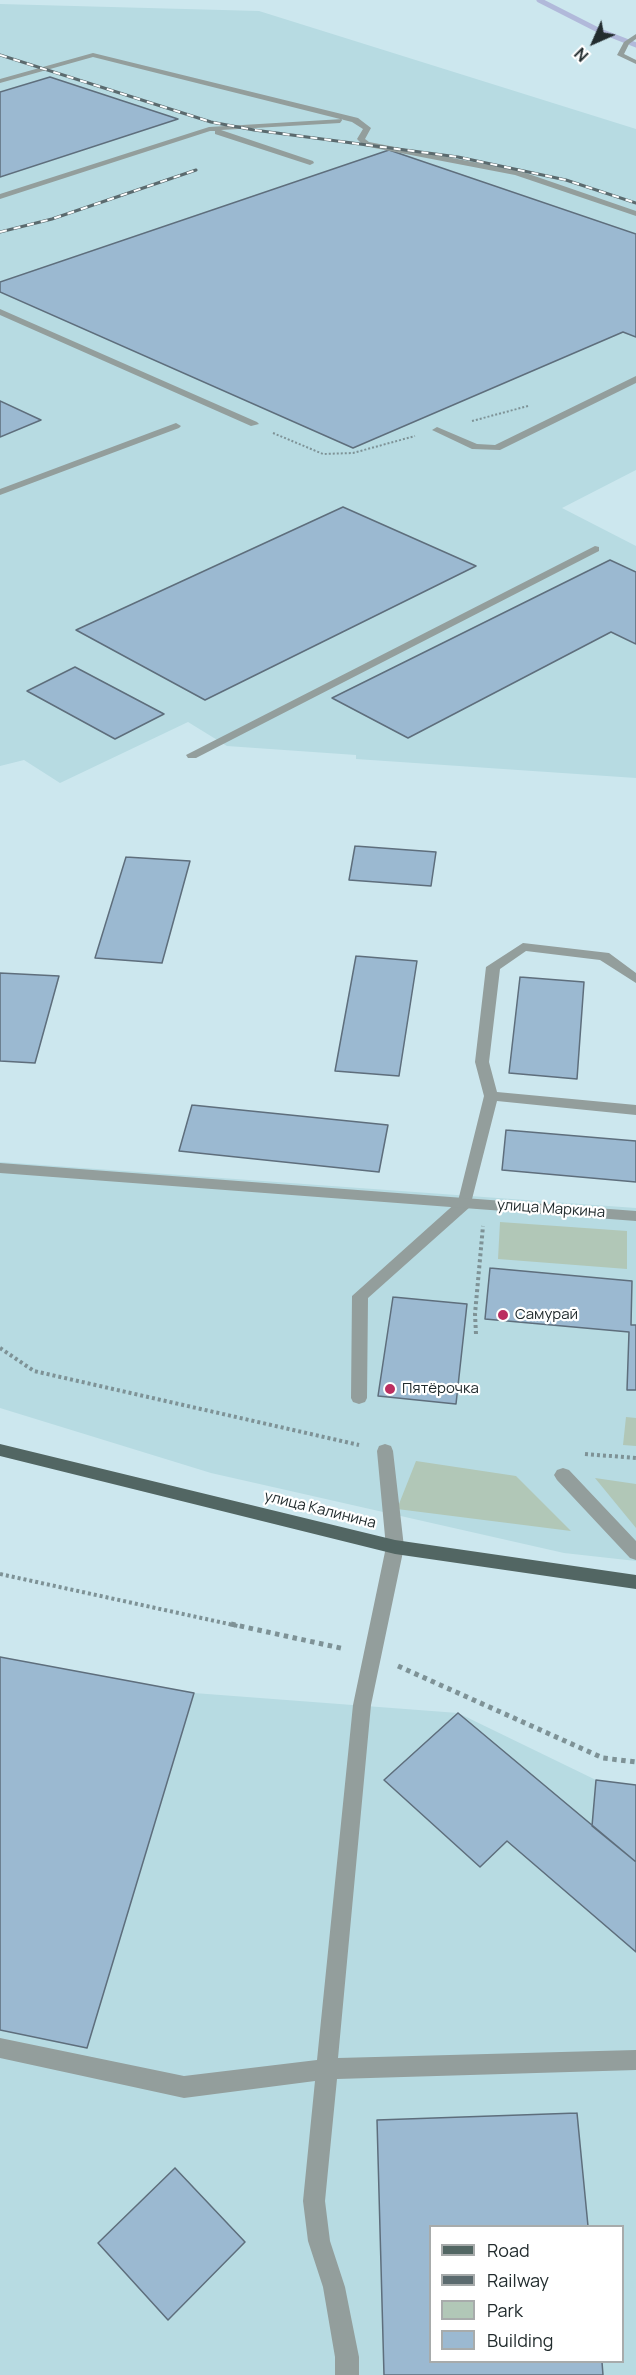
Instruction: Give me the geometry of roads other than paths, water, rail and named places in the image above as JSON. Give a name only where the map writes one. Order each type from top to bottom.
[{"type":"main road","name":"улица Калинина","points":[[0,1450],[395,1547],[636,1582]]},
{"type":"street","points":[[636,36],[627,43],[620,56],[636,62]]},
{"type":"street","points":[[0,81],[93,55],[355,120],[367,128],[361,139],[367,144],[517,173],[636,214]]},
{"type":"street","points":[[0,197],[209,129],[355,120]]},
{"type":"street","points":[[209,129],[310,163]]},
{"type":"street","points":[[0,312],[254,424]]},
{"type":"street","points":[[437,430],[474,447],[498,448],[636,379]]},
{"type":"street","points":[[0,492],[176,426]]},
{"type":"street","points":[[192,755],[595,549]]},
{"type":"street","points":[[359,1398],[360,1296],[465,1203],[491,1096],[482,1062],[493,967],[523,947],[604,956],[636,979]]},
{"type":"street","points":[[491,1096],[636,1110]]},
{"type":"street","name":"улица Маркина","points":[[0,1168],[636,1216]]},
{"type":"street","points":[[347,2375],[347,2357],[334,2287],[319,2241],[314,2201],[362,1706],[395,1547],[385,1451]]},
{"type":"street","points":[[563,1475],[636,1553]]},
{"type":"street","points":[[0,2048],[184,2087],[327,2069],[636,2060]]},
{"type":"waterway","points":[[539,0],[598,30],[636,45]]},
{"type":"railway","points":[[0,55],[211,122],[254,130],[458,157],[566,180],[636,203]]},
{"type":"railway","points":[[0,232],[52,219],[196,170]]},
{"type":"place","name":"Самурай","points":[[503,1315]]},
{"type":"place","name":"Пятёрочка","points":[[390,1389]]}]
